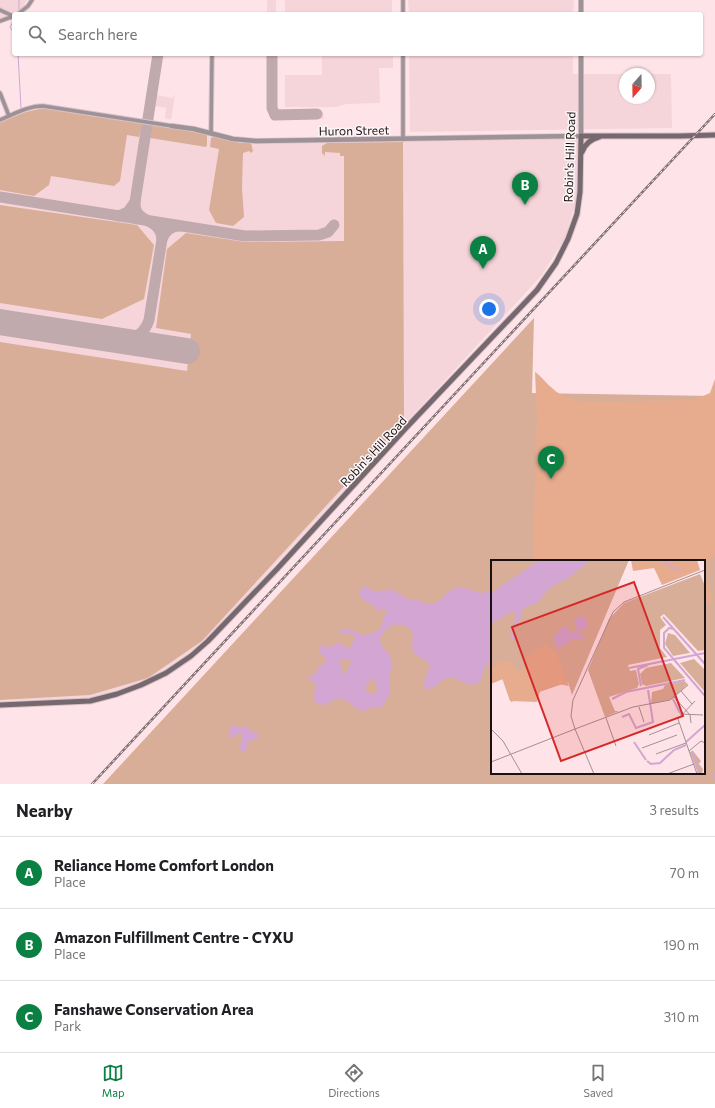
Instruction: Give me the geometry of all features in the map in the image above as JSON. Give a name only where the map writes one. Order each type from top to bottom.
[{"type":"main road","name":"Huron Street","points":[[581,136],[715,135]]},
{"type":"main road","name":"Robin's Hill Road","points":[[0,704],[90,701],[117,694],[166,673],[191,656],[208,641],[278,569],[406,428],[537,290],[556,263],[568,239],[576,214],[580,192],[581,136]]},
{"type":"main road","points":[[581,156],[583,148],[587,143],[594,138],[602,136]]},
{"type":"street","points":[[20,12],[28,6],[32,0]]},
{"type":"street","points":[[403,0],[403,12]]},
{"type":"street","points":[[581,0],[581,12]]},
{"type":"street","points":[[0,10],[12,15]]},
{"type":"street","points":[[0,21],[12,17]]},
{"type":"street","points":[[211,133],[212,56]]},
{"type":"street","points":[[403,56],[403,139]]},
{"type":"street","name":"Robin's Hill Road","points":[[581,56],[581,136]]},
{"type":"street","points":[[0,93],[9,116]]},
{"type":"street","name":"Huron Street","points":[[0,120],[36,106],[43,106],[172,126],[211,133],[233,140],[256,141],[581,136]]},
{"type":"shaded area","points":[[0,0],[27,0],[21,9],[0,19]]},
{"type":"shaded area","points":[[267,0],[276,0],[276,12],[266,12]]},
{"type":"shaded area","points":[[285,0],[392,0],[392,12],[285,12]]},
{"type":"shaded area","points":[[408,0],[574,0],[573,12],[409,12]]},
{"type":"shaded area","points":[[154,56],[162,56],[156,95],[173,98],[175,95],[171,120],[165,118],[166,108],[154,106],[151,125],[239,139],[579,138],[579,192],[565,238],[542,275],[202,644],[148,680],[90,698],[0,701],[0,117],[32,105],[142,123]]},
{"type":"shaded area","points":[[267,56],[276,56],[276,111],[278,113],[323,112],[324,119],[287,120],[287,117],[272,117],[272,111],[268,111]]},
{"type":"shaded area","points":[[322,56],[393,56],[393,68],[379,68],[380,103],[347,104],[335,107],[285,107],[285,75],[322,75]]},
{"type":"shaded area","points":[[409,56],[573,56],[573,74],[619,74],[619,104],[655,104],[655,74],[671,74],[672,128],[410,132]]},
{"type":"shaded area","points":[[44,108],[141,123],[142,125],[139,137],[127,135],[120,181],[114,186],[51,176],[49,185],[34,196],[0,190],[0,122],[26,112]]},
{"type":"shaded area","points":[[151,124],[207,134],[207,145],[206,147],[150,138]]},
{"type":"shaded area","points":[[215,136],[240,143],[251,143],[253,151],[251,153],[249,151],[243,153],[242,188],[244,217],[233,226],[216,223],[209,210],[219,149],[210,147],[211,138]]},
{"type":"shaded area","points":[[403,142],[404,421],[202,641],[148,678],[90,695],[0,700],[0,342],[187,371],[191,334],[156,328],[167,249],[186,233],[245,242],[344,241],[344,156],[340,156],[340,153],[325,152],[325,156],[322,153],[322,146],[327,143]]},
{"type":"shaded area","points":[[0,205],[137,225],[154,245],[144,299],[102,319],[0,303]]},
{"type":"shaded area","points":[[534,318],[532,393],[715,396],[715,784],[103,784]]},
{"type":"shaded area","points":[[535,372],[563,396],[586,402],[694,400],[710,393],[715,379],[715,556],[705,563],[705,560],[536,560],[533,555],[537,417]]},
{"type":"shaded area","points":[[705,580],[709,587],[713,600],[705,604]]},
{"type":"shaded area","points":[[364,586],[374,591],[393,590],[410,600],[418,600],[427,604],[432,604],[441,600],[447,593],[455,588],[464,588],[481,593],[491,591],[491,663],[485,666],[480,682],[471,684],[456,678],[447,678],[431,689],[425,689],[424,683],[430,665],[413,652],[412,630],[404,626],[393,625],[387,629],[380,639],[381,645],[390,656],[392,662],[389,680],[390,693],[382,707],[370,708],[365,711],[356,708],[346,700],[339,698],[325,705],[318,703],[313,699],[316,685],[308,677],[316,673],[319,666],[326,662],[326,657],[319,653],[319,647],[329,647],[339,643],[350,649],[356,638],[353,635],[340,633],[340,630],[355,631],[361,635],[372,634],[382,627],[383,618],[387,611],[386,609],[378,611],[372,604],[364,601],[359,593]],"holes":[[[342,659],[349,659],[351,664],[348,666],[345,674],[342,672],[340,661]],[[372,678],[377,689],[377,691],[373,694],[367,692],[365,688]]]},
{"type":"shaded area","points":[[233,725],[236,725],[240,729],[245,725],[249,729],[249,732],[259,734],[257,739],[248,742],[245,751],[242,751],[239,748],[242,742],[242,735],[240,733],[232,738],[229,736],[229,730]]},
{"type":"waterway","points":[[19,0],[19,11]]},
{"type":"waterway","points":[[12,24],[10,27],[12,30]]},
{"type":"waterway","points":[[18,56],[21,108]]},
{"type":"waterway","points":[[714,778],[715,773]]},
{"type":"taxiway","points":[[135,202],[158,56]]},
{"type":"taxiway","points":[[272,56],[272,108],[275,115],[317,114]]},
{"type":"taxiway","points":[[0,197],[245,236],[319,235],[328,232],[334,225]]},
{"type":"taxiway","points":[[118,216],[128,212],[135,202],[136,209],[139,214],[157,227],[162,239],[169,230],[180,226]]},
{"type":"taxiway","points":[[84,334],[121,340],[130,339],[138,335],[144,329],[149,320],[162,239]]},
{"type":"runway","points":[[0,322],[187,351]]},
{"type":"railway","points":[[92,784],[715,114]]},
{"type":"place","name":"Amazon Fulfillment Centre - CYXU","points":[[525,205]]},
{"type":"place","name":"Reliance Home Comfort London","points":[[483,269]]},
{"type":"place","name":"Fanshawe Conservation Area","points":[[551,479]]}]
